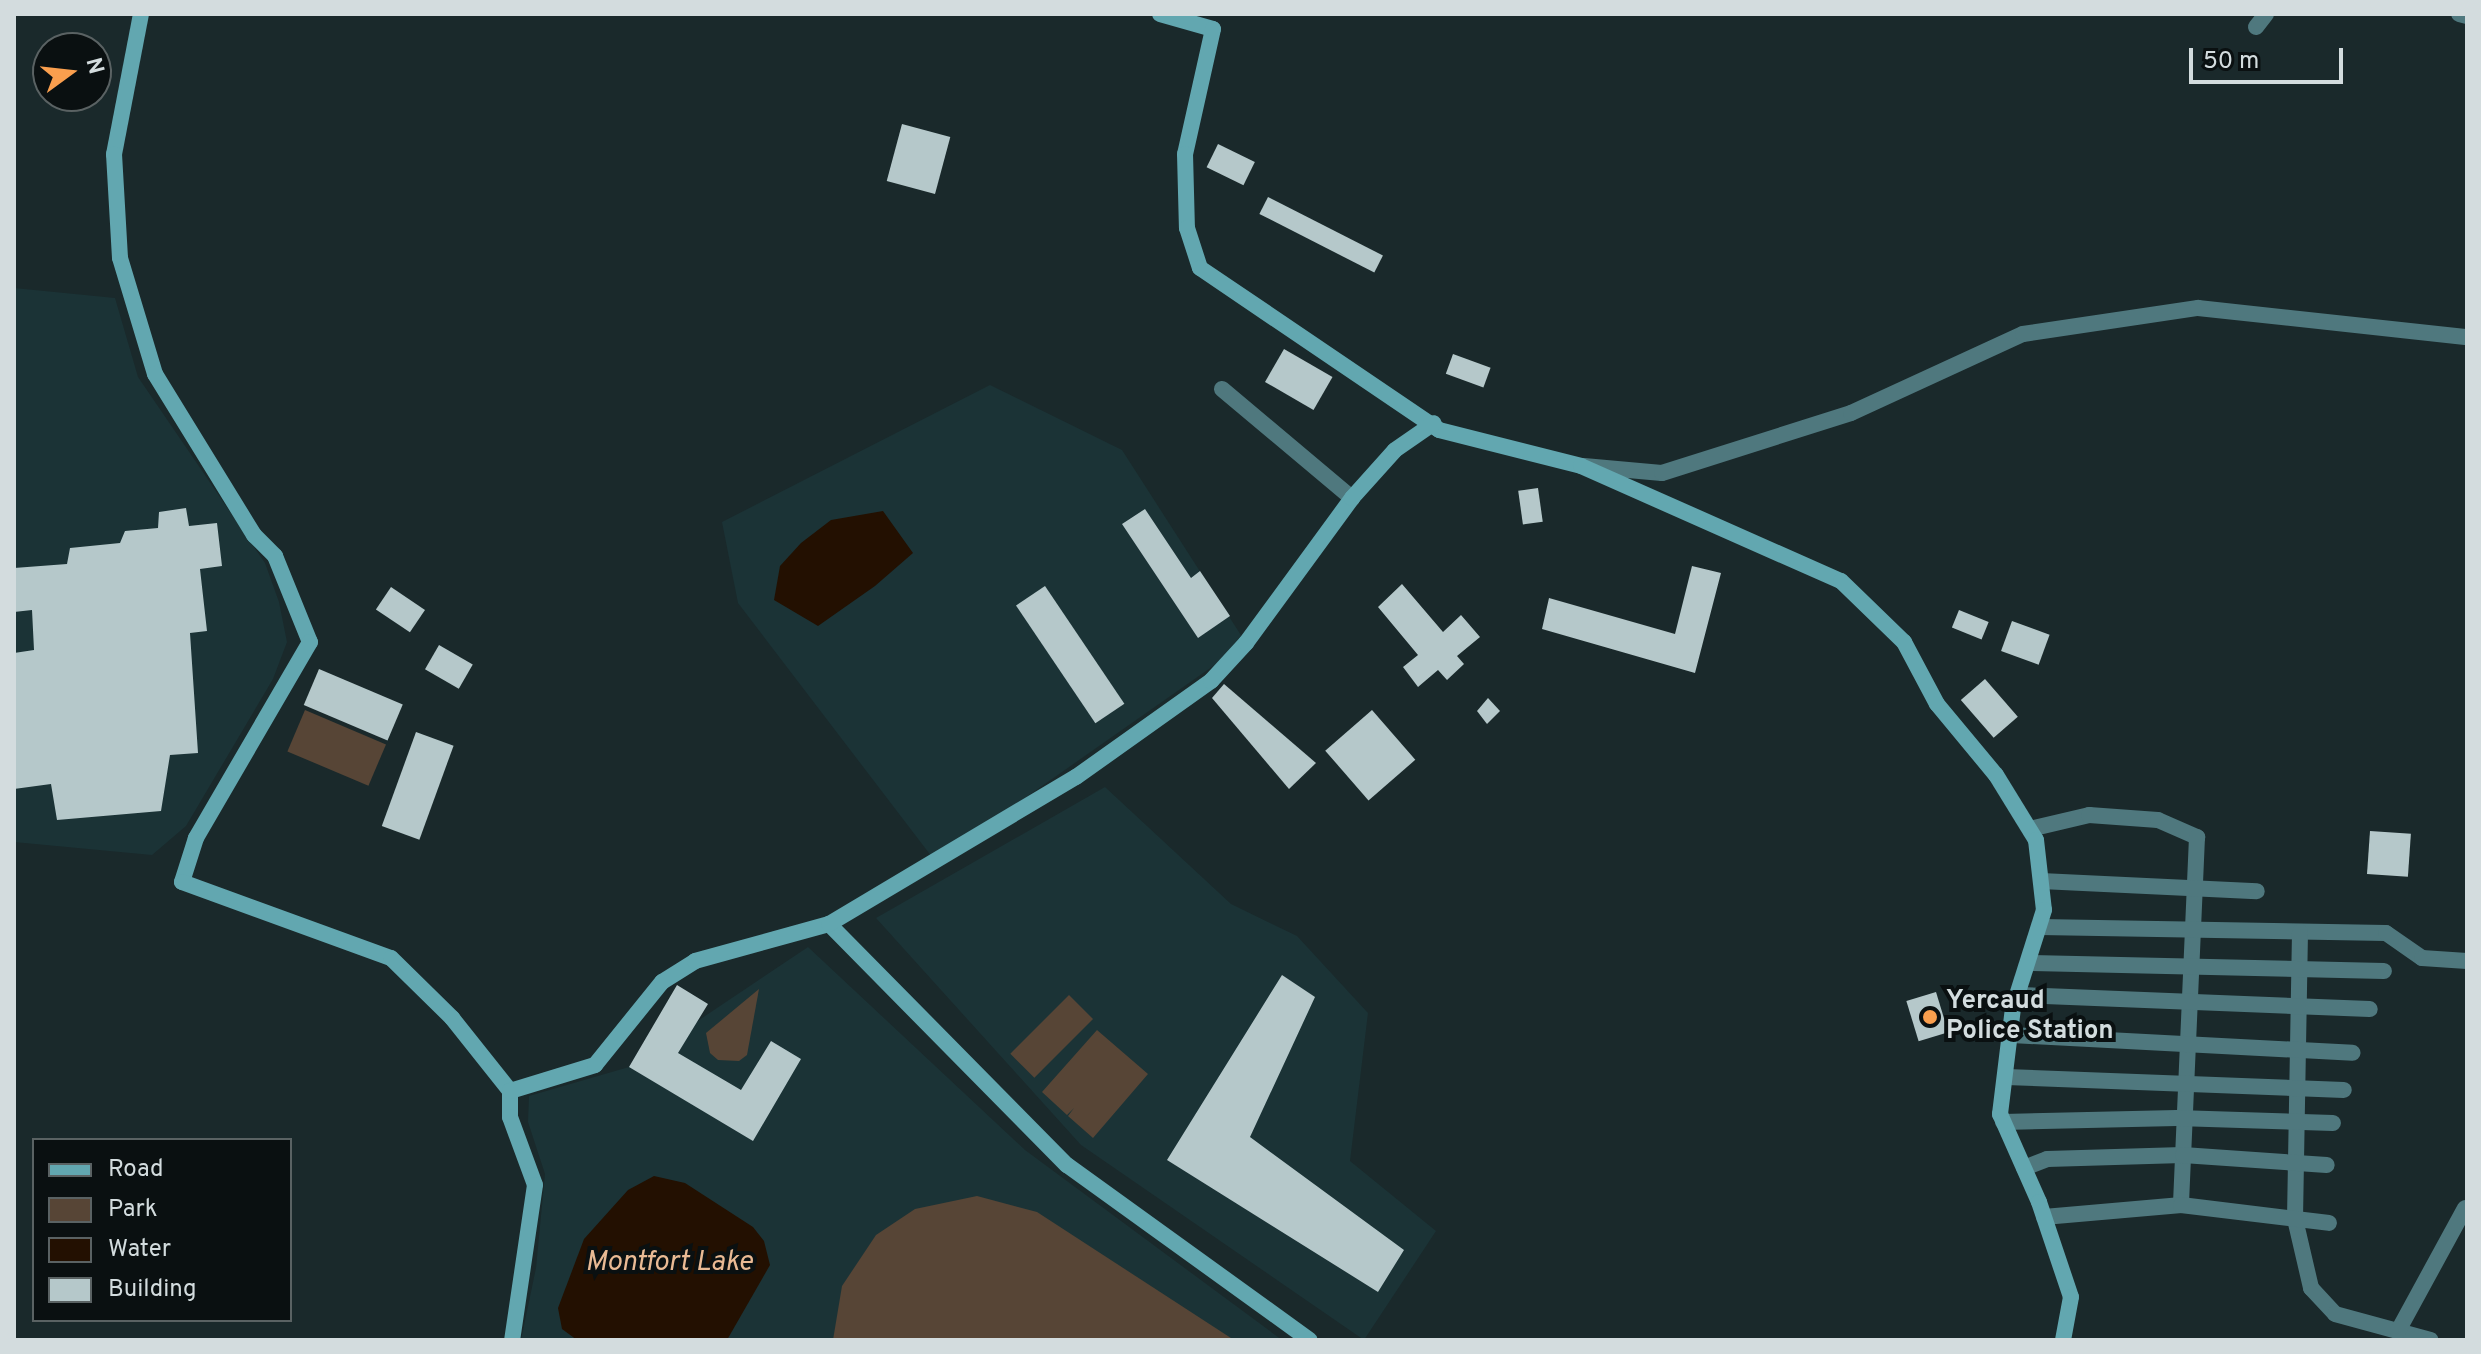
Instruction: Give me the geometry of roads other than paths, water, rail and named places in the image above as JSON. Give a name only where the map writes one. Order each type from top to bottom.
[{"type":"main road","points":[[141,14],[114,154],[120,258],[155,374],[254,535],[275,556],[310,642],[196,838],[182,882],[391,958],[452,1018],[510,1091],[510,1117],[535,1185],[512,1340]]},
{"type":"main road","points":[[1160,14],[1213,29],[1185,154],[1187,228],[1200,268],[1434,423],[1439,430],[1581,466],[1841,581],[1904,642],[1937,704],[1996,775],[2036,840],[2044,910],[2031,963],[2019,995],[2000,1114],[2044,1217],[2071,1297],[2063,1340]]},
{"type":"main road","points":[[510,1091],[595,1065],[662,982],[695,961],[829,924],[1076,777],[1211,681],[1246,643],[1352,498],[1395,450],[1434,423]]},
{"type":"main road","points":[[829,924],[1067,1165],[1310,1340]]},
{"type":"street","points":[[2459,14],[2467,16]]},
{"type":"street","points":[[1581,466],[1662,473],[1851,413],[2023,334],[2184,310],[2307,317],[2467,337]]},
{"type":"street","points":[[1222,389],[1352,498]]},
{"type":"street","points":[[2030,829],[2089,815],[2158,820],[2197,837],[2181,1205]]},
{"type":"street","points":[[2041,881],[2257,891]]},
{"type":"street","points":[[2040,927],[2386,933],[2422,958],[2467,961]]},
{"type":"street","points":[[2300,932],[2295,1219],[2311,1288],[2335,1314],[2431,1340]]},
{"type":"street","points":[[2031,963],[2384,971]]},
{"type":"street","points":[[2019,995],[2370,1009]]},
{"type":"street","points":[[2012,1035],[2353,1053]]},
{"type":"street","points":[[2006,1077],[2344,1090]]},
{"type":"street","points":[[2003,1122],[2184,1119],[2333,1123]]},
{"type":"street","points":[[2024,1168],[2047,1159],[2183,1155],[2327,1165]]},
{"type":"street","points":[[2044,1217],[2181,1205],[2329,1223]]},
{"type":"street","points":[[2398,1331],[2465,1208]]},
{"type":"water","points":[[883,511],[913,553],[875,586],[818,626],[774,600],[780,566],[801,543],[831,520]]},
{"type":"water","name":"Montfort Lake","points":[[654,1176],[685,1183],[753,1227],[764,1241],[770,1265],[727,1340],[577,1340],[562,1329],[558,1308],[584,1239],[628,1190]]},
{"type":"place","name":"Yercaud Police Station","points":[[1930,1017]]}]
